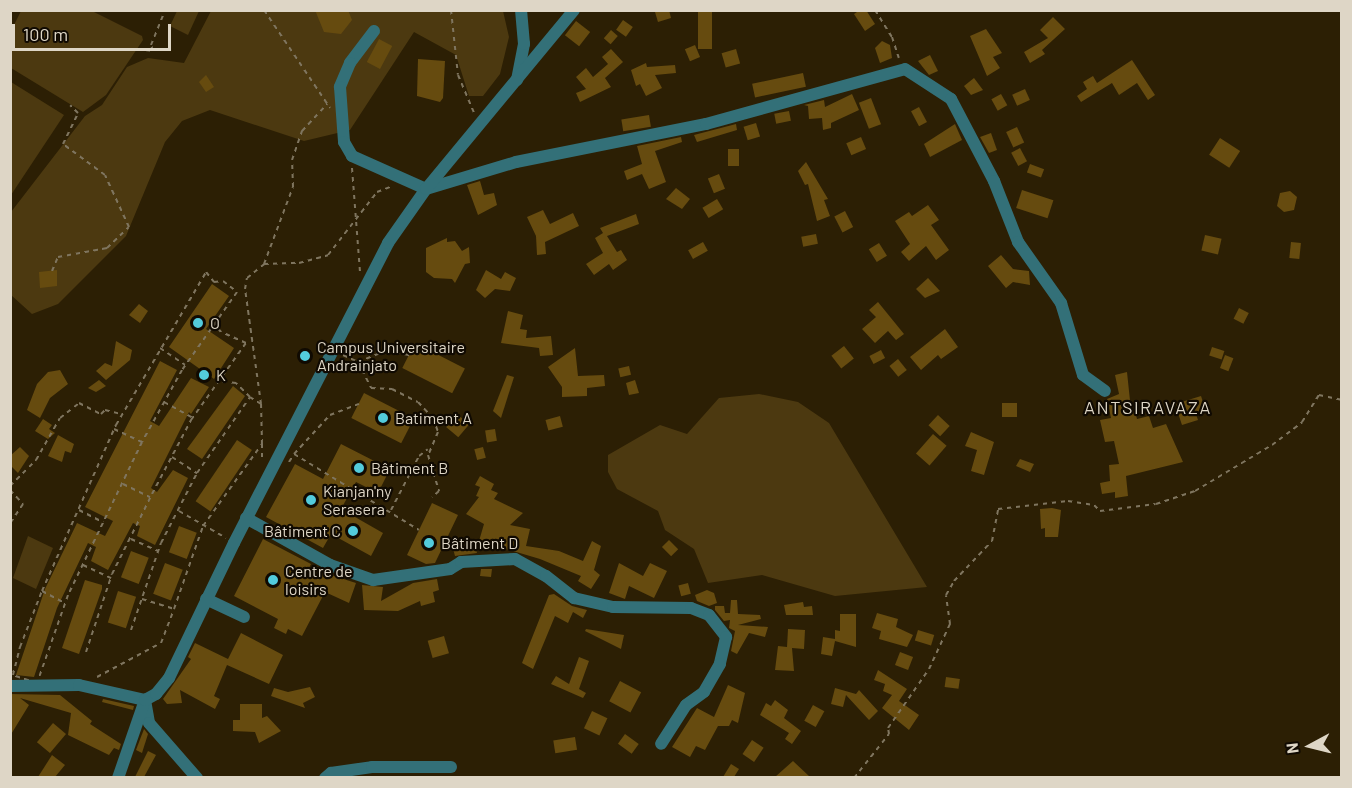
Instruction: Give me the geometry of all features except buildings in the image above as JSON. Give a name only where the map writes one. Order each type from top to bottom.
[{"type":"street","points":[[517,81],[524,44],[521,10]]},
{"type":"street","points":[[12,681],[79,686],[145,700],[156,694],[169,678],[246,518],[387,243],[426,189],[574,10]]},
{"type":"street","points":[[374,31],[350,63],[340,87],[340,123],[352,156],[426,189],[516,162],[706,124],[901,70],[951,99],[994,181],[1018,242],[1061,303],[1083,375],[1105,391]]},
{"type":"street","points":[[246,518],[330,565],[373,580],[450,569],[460,562],[514,559],[546,576],[574,598],[613,607],[691,608],[709,615],[726,637],[720,664],[704,692],[686,705],[661,744]]},
{"type":"street","points":[[206,599],[244,617]]},
{"type":"street","points":[[118,777],[145,700]]},
{"type":"street","points":[[145,700],[149,723],[197,777]]},
{"type":"street","points":[[325,777],[331,773],[372,767],[451,767]]},
{"type":"path","points":[[137,49],[153,51],[151,45],[165,10]]},
{"type":"path","points":[[264,10],[340,123]]},
{"type":"path","points":[[451,10],[458,75],[479,126]]},
{"type":"path","points":[[875,10],[892,37],[901,70]]},
{"type":"path","points":[[79,686],[160,643],[203,526],[262,444],[261,404],[245,289],[248,278],[264,264],[293,187],[292,160],[302,131],[327,104]]},
{"type":"path","points":[[52,271],[58,257],[107,249],[129,227],[105,175],[63,144],[78,113],[70,105]]},
{"type":"path","points":[[352,156],[354,224],[362,291]]},
{"type":"path","points":[[264,264],[299,263],[328,255],[377,192],[406,181]]},
{"type":"path","points":[[206,272],[214,282],[223,281],[237,292],[185,365],[142,442],[65,603],[37,683],[12,681],[20,647],[42,591],[121,414],[159,347],[206,272]]},
{"type":"path","points":[[86,652],[111,578],[150,497],[193,418],[246,343],[221,332],[214,324]]},
{"type":"path","points":[[159,347],[185,365]]},
{"type":"path","points":[[332,350],[358,362],[372,388],[392,389],[418,402],[433,418],[438,432],[429,447],[418,456],[391,510]]},
{"type":"path","points":[[358,362],[387,350],[409,355]]},
{"type":"path","points":[[219,381],[236,383],[261,404]]},
{"type":"path","points":[[854,777],[889,734],[888,728],[929,669],[950,624],[946,595],[954,581],[992,541],[998,509],[1068,501],[1094,505],[1100,511],[1156,504],[1196,491],[1272,445],[1302,422],[1318,395],[1341,400]]},
{"type":"path","points":[[131,630],[158,551],[197,472],[250,397]]},
{"type":"path","points":[[164,402],[193,418]]},
{"type":"path","points":[[10,486],[36,460],[60,417],[79,403],[100,414],[105,410],[121,414]]},
{"type":"path","points":[[288,463],[330,415],[359,404]]},
{"type":"path","points":[[114,429],[142,442]]},
{"type":"path","points":[[429,447],[439,490],[432,498]]},
{"type":"path","points":[[294,454],[419,530]]},
{"type":"path","points":[[171,457],[197,472]]},
{"type":"path","points":[[122,484],[150,497]]},
{"type":"path","points":[[10,490],[23,504],[10,523]]},
{"type":"path","points":[[79,510],[103,522]]},
{"type":"path","points":[[178,511],[234,543]]},
{"type":"path","points":[[130,538],[158,551]]},
{"type":"path","points":[[83,564],[111,578]]},
{"type":"path","points":[[42,591],[65,603]]},
{"type":"path","points":[[142,599],[174,609]]},
{"type":"path","points":[[10,668],[12,681]]},
{"type":"shaded area","points":[[21,11],[92,11],[142,36],[143,40],[106,95],[83,112],[11,68],[11,31]]},
{"type":"shaded area","points":[[177,11],[199,11],[188,35],[170,26]]},
{"type":"shaded area","points":[[211,11],[503,11],[509,37],[500,74],[483,96],[469,96],[456,55],[414,32],[350,130],[304,141],[210,110],[182,121],[165,142],[126,236],[58,304],[32,314],[11,295],[11,212],[85,116],[102,105],[127,67],[148,58],[184,63]]},
{"type":"shaded area","points":[[11,82],[64,115],[11,195]]},
{"type":"shaded area","points":[[759,394],[798,402],[829,423],[927,587],[835,596],[762,575],[708,583],[694,549],[665,530],[658,511],[617,489],[608,472],[608,455],[660,425],[687,434],[719,398]]},
{"type":"shaded area","points":[[28,536],[53,548],[36,589],[13,578]]},
{"type":"place","name":"O","points":[[198,323]]},
{"type":"place","name":"Campus Universitaire Andrainjato","points":[[305,356]]},
{"type":"place","name":"K","points":[[204,375]]},
{"type":"place","name":"Batiment A","points":[[383,418]]},
{"type":"place","name":"Bâtiment B","points":[[359,468]]},
{"type":"place","name":"Kianjan'ny Serasera","points":[[311,500]]},
{"type":"place","name":"Bâtiment C","points":[[353,531]]},
{"type":"place","name":"Bâtiment D","points":[[429,543]]},
{"type":"place","name":"Centre de loisirs","points":[[273,580]]},
{"type":"district","name":"ANTSIRAVAZA","points":[[1148,407]]}]
